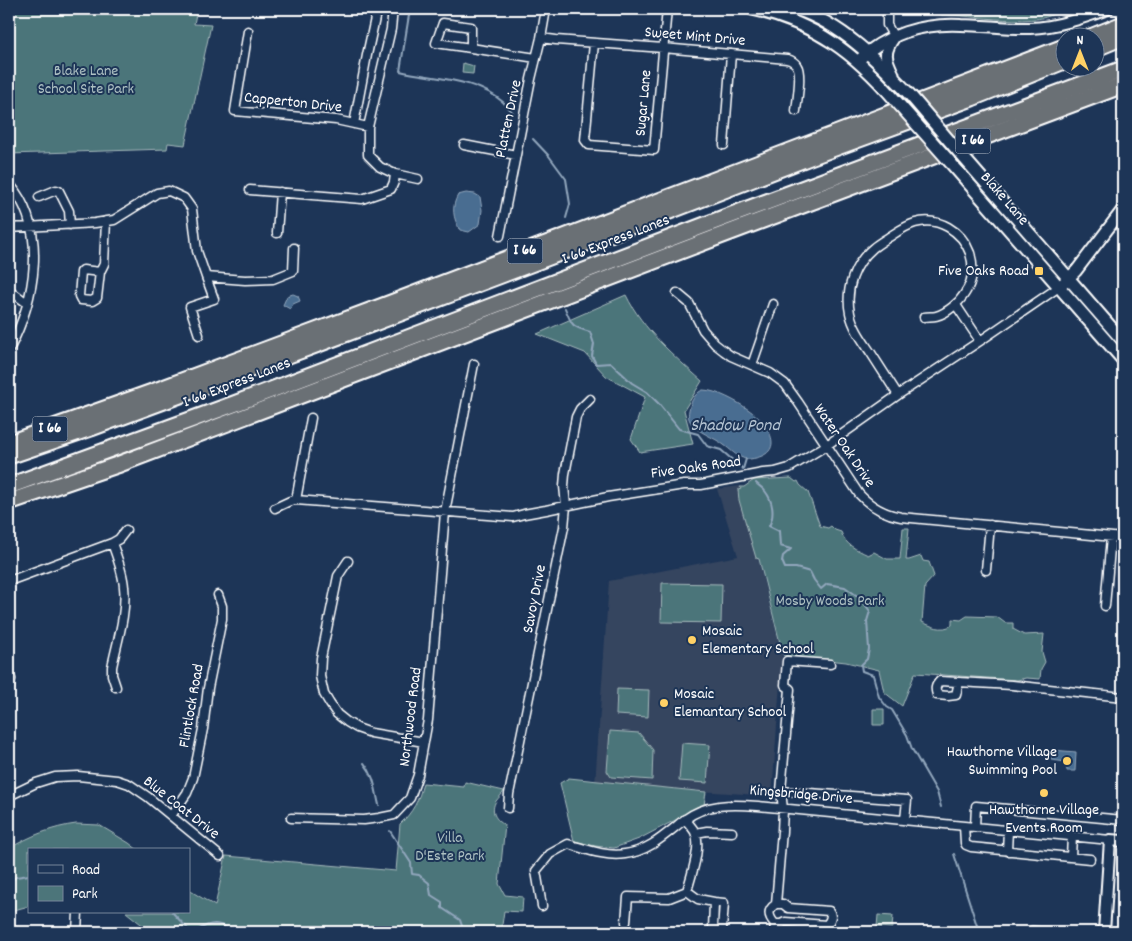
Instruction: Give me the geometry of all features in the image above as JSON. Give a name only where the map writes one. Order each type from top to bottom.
[{"type":"highway","points":[[1104,32],[1123,24]]},
{"type":"highway","points":[[1104,45],[1123,37]]},
{"type":"highway","name":"I 66","points":[[9,443],[155,391],[1054,51]]},
{"type":"highway","name":"I 66 Express Lanes","points":[[9,456],[91,428],[312,346],[1054,65]]},
{"type":"highway","name":"I 66 Express Lanes","points":[[9,486],[234,404],[712,222],[1123,69]]},
{"type":"highway","name":"I 66","points":[[9,502],[117,464],[1123,85]]},
{"type":"main road","name":"Blake Lane","points":[[752,9],[771,13],[816,32],[843,49],[872,74],[1123,360]]},
{"type":"main road","name":"Blake Lane","points":[[799,9],[840,32],[867,52],[898,82],[1123,341]]},
{"type":"main road","points":[[894,37],[887,48],[886,58],[898,82]]},
{"type":"street","points":[[354,124],[377,9]]},
{"type":"street","points":[[393,9],[391,29],[368,127],[368,155],[380,167],[395,174],[418,179]]},
{"type":"street","name":"Platten Drive","points":[[500,236],[546,9]]},
{"type":"street","name":"Sugar Lane","points":[[594,43],[585,140],[589,145],[654,150],[667,9]]},
{"type":"street","points":[[887,9],[887,26],[894,37]]},
{"type":"street","points":[[858,61],[878,44],[912,30],[941,25],[1018,28],[1053,26],[1108,9]]},
{"type":"street","points":[[471,48],[471,27],[443,23],[436,43],[536,58]]},
{"type":"street","name":"Capperton Drive","points":[[248,31],[235,111],[336,120],[368,127]]},
{"type":"street","name":"Sweet Mint Drive","points":[[541,38],[774,57],[794,61],[798,66],[799,74],[796,111]]},
{"type":"street","points":[[724,145],[731,54]]},
{"type":"street","points":[[464,145],[516,155]]},
{"type":"street","points":[[250,190],[362,199],[391,189],[395,174]]},
{"type":"street","points":[[9,183],[20,200],[32,227],[34,260],[27,303],[20,326],[9,350]]},
{"type":"street","points":[[39,197],[56,190],[59,191],[69,211],[70,225]]},
{"type":"street","points":[[9,228],[70,225],[114,220],[157,193],[169,191],[184,198],[192,209],[197,251],[214,299],[190,307],[199,335]]},
{"type":"street","points":[[277,233],[280,192]]},
{"type":"street","name":"Five Oaks Road","points":[[275,508],[296,500],[513,517],[658,488],[684,485],[701,486],[789,468],[827,445],[1059,287],[1068,279],[1123,208]]},
{"type":"street","points":[[100,272],[104,264],[106,221]]},
{"type":"street","points":[[898,395],[858,334],[851,318],[849,290],[852,277],[859,264],[873,248],[906,226],[920,222],[934,222],[954,231],[962,239],[969,250],[972,261],[972,274],[965,295],[956,305],[936,316],[924,316]]},
{"type":"street","points":[[206,277],[245,280],[273,279],[293,271],[294,248]]},
{"type":"street","points":[[9,290],[27,303]]},
{"type":"street","name":"Water Oak Drive","points":[[678,293],[690,303],[703,330],[715,344],[731,356],[770,373],[785,384],[859,494],[869,504],[884,513],[901,517],[1123,538]]},
{"type":"street","points":[[752,365],[773,304]]},
{"type":"street","points":[[956,305],[980,341]]},
{"type":"street","points":[[445,512],[474,364]]},
{"type":"street","name":"Savoy Drive","points":[[508,808],[509,794],[564,527],[566,506],[565,474],[576,417],[580,409],[590,399]]},
{"type":"street","points":[[296,500],[311,418]]},
{"type":"street","name":"Northwood Road","points":[[290,818],[364,820],[394,815],[410,798],[418,775],[428,720],[445,512]]},
{"type":"street","points":[[986,570],[990,526]]},
{"type":"street","points":[[9,581],[112,543],[126,530]]},
{"type":"street","points":[[1105,606],[1111,536]]},
{"type":"street","points":[[112,543],[121,567],[125,592],[123,613],[112,667],[112,675],[116,686]]},
{"type":"street","points":[[348,561],[338,576],[321,658],[320,676],[324,694],[337,714],[357,728],[371,733],[424,742]]},
{"type":"street","name":"Flintlock Road","points":[[171,816],[188,793],[193,778],[222,619],[222,606],[218,596]]},
{"type":"street","points":[[776,904],[783,809],[781,790],[790,689],[784,685],[787,662],[830,664]]},
{"type":"street","points":[[9,689],[11,679]]},
{"type":"street","points":[[959,682],[1012,685],[1123,697]]},
{"type":"street","name":"Blue Coat Drive","points":[[10,794],[55,777],[78,776],[122,782],[133,787],[220,856]]},
{"type":"street","points":[[781,790],[906,800],[905,820]]},
{"type":"street","name":"Kingsbridge Drive","points":[[542,906],[536,871],[550,854],[568,844],[604,854],[620,855],[632,853],[654,844],[685,819],[705,809],[724,805],[1123,841]]},
{"type":"street","points":[[975,827],[976,806],[1123,820]]},
{"type":"street","points":[[685,819],[696,833],[697,851],[687,891]]},
{"type":"street","points":[[964,826],[964,840],[968,847],[1090,859]]},
{"type":"street","points":[[696,833],[707,830],[732,832]]},
{"type":"street","points":[[1007,851],[1008,830]]},
{"type":"street","points":[[1071,857],[1072,836]]},
{"type":"street","points":[[1104,932],[1110,840]]},
{"type":"street","points":[[687,891],[698,899],[714,902]]},
{"type":"street","points":[[626,922],[628,896],[669,898],[687,891]]},
{"type":"street","points":[[785,922],[828,925],[831,918],[829,911],[788,908],[783,904],[776,904],[770,909],[769,914],[775,928],[788,918],[788,908]]},
{"type":"street","points":[[77,932],[78,914]]},
{"type":"street","points":[[1032,931],[1049,932]]},
{"type":"shaded area","name":"Mosaic Elementary School","points":[[740,486],[782,654],[772,796],[595,784],[609,581],[738,556],[717,489]]},
{"type":"green space","name":"Blake Lane School Site Park","points":[[9,9],[197,9],[194,24],[211,25],[185,145],[168,143],[167,149],[9,154]]},
{"type":"green space","points":[[934,9],[1060,9],[1051,15],[1038,19],[1005,20],[942,15]]},
{"type":"green space","points":[[463,63],[474,66],[473,74],[462,73]]},
{"type":"green space","points":[[626,295],[650,331],[702,381],[684,410],[693,444],[640,452],[631,439],[645,397],[606,376],[585,353],[537,334]]},
{"type":"green space","name":"Mosby Woods Park","points":[[791,478],[796,482],[798,481],[808,492],[820,526],[828,528],[831,526],[841,532],[849,544],[868,555],[874,552],[887,559],[900,559],[903,528],[909,528],[906,560],[921,556],[923,561],[929,562],[934,576],[925,586],[922,622],[937,628],[944,628],[952,625],[952,619],[961,620],[967,616],[997,617],[1005,623],[1013,623],[1013,629],[1024,635],[1044,634],[1042,652],[1045,662],[1041,669],[1040,679],[1026,678],[1017,680],[915,673],[902,706],[884,692],[879,670],[846,662],[783,655],[759,559],[756,558],[739,500],[738,490],[754,480]]},
{"type":"green space","points":[[662,583],[722,584],[721,623],[661,622]]},
{"type":"green space","points":[[617,689],[649,690],[648,717],[616,715]]},
{"type":"green space","points":[[873,709],[884,709],[884,725],[873,725]]},
{"type":"green space","points":[[610,731],[639,733],[653,750],[652,780],[611,777],[607,771]]},
{"type":"green space","points":[[682,743],[710,745],[707,783],[679,781]]},
{"type":"green space","points":[[569,778],[706,792],[704,805],[639,839],[614,848],[574,841],[560,783]]},
{"type":"green space","name":"Villa D'Este Park","points":[[465,782],[504,791],[493,808],[496,818],[505,825],[499,884],[505,895],[523,897],[522,912],[504,911],[502,925],[506,932],[151,932],[128,914],[190,914],[190,891],[215,906],[226,856],[396,871],[400,824],[415,805],[423,783],[464,787]]},
{"type":"green space","points":[[76,824],[99,825],[135,848],[28,848],[28,906],[14,910],[11,926],[9,926],[9,849],[25,840],[59,827]]},
{"type":"green space","points":[[878,915],[893,916],[892,928],[877,927]]},
{"type":"water","points":[[466,193],[475,194],[480,197],[482,210],[480,224],[469,232],[460,230],[454,212],[454,204],[458,195]]},
{"type":"water","points":[[293,294],[298,296],[300,301],[293,304],[290,309],[283,305],[287,296]]},
{"type":"water","name":"Shadow Pond","points":[[703,390],[727,397],[763,422],[771,437],[772,445],[769,451],[762,456],[745,459],[692,425],[688,415],[691,403],[699,392]]},
{"type":"water","name":"Hawthorne Village Swimming Pool","points":[[1052,750],[1076,752],[1075,771],[1067,771],[1066,762],[1051,760]]},
{"type":"waterway","points":[[410,9],[400,71],[454,80],[480,88],[503,102],[513,113]]},
{"type":"waterway","points":[[533,139],[549,156],[566,179],[570,204],[566,218]]},
{"type":"waterway","points":[[565,308],[573,325],[590,332],[594,344],[592,356],[596,364],[611,363],[632,383],[647,392],[679,429],[698,434],[707,446],[721,450],[743,469],[746,459]]},
{"type":"waterway","points":[[756,483],[768,495],[771,504],[772,517],[769,526],[779,531],[780,546],[791,549],[783,556],[782,561],[785,568],[796,568],[810,572],[821,589],[827,584],[845,587],[860,598],[870,611],[867,621],[869,649],[867,659],[861,665],[862,671],[873,675],[879,697],[892,710],[907,735],[912,749],[937,792],[941,807]]},
{"type":"waterway","points":[[364,763],[373,778],[379,805]]},
{"type":"waterway","points":[[390,831],[411,863],[412,874],[419,875],[429,883],[431,895],[442,902],[442,908],[460,920],[466,932]]},
{"type":"waterway","points":[[954,854],[979,932]]},
{"type":"waterway","points":[[9,882],[16,877],[28,875]]},
{"type":"waterway","points":[[174,914],[188,929],[196,931],[207,925],[216,924],[236,932]]},
{"type":"waterway","points":[[247,932],[251,930],[255,932]]},
{"type":"place","name":"Five Oaks Road","points":[[1039,271]]},
{"type":"place","name":"Mosaic Elementary School","points":[[692,640]]},
{"type":"place","name":"Mosaic Elemantary School","points":[[664,703]]},
{"type":"place","name":"Hawthorne Village Swimming Pool","points":[[1067,761]]},
{"type":"place","name":"Hawthorne Village Events Room","points":[[1044,793]]}]
